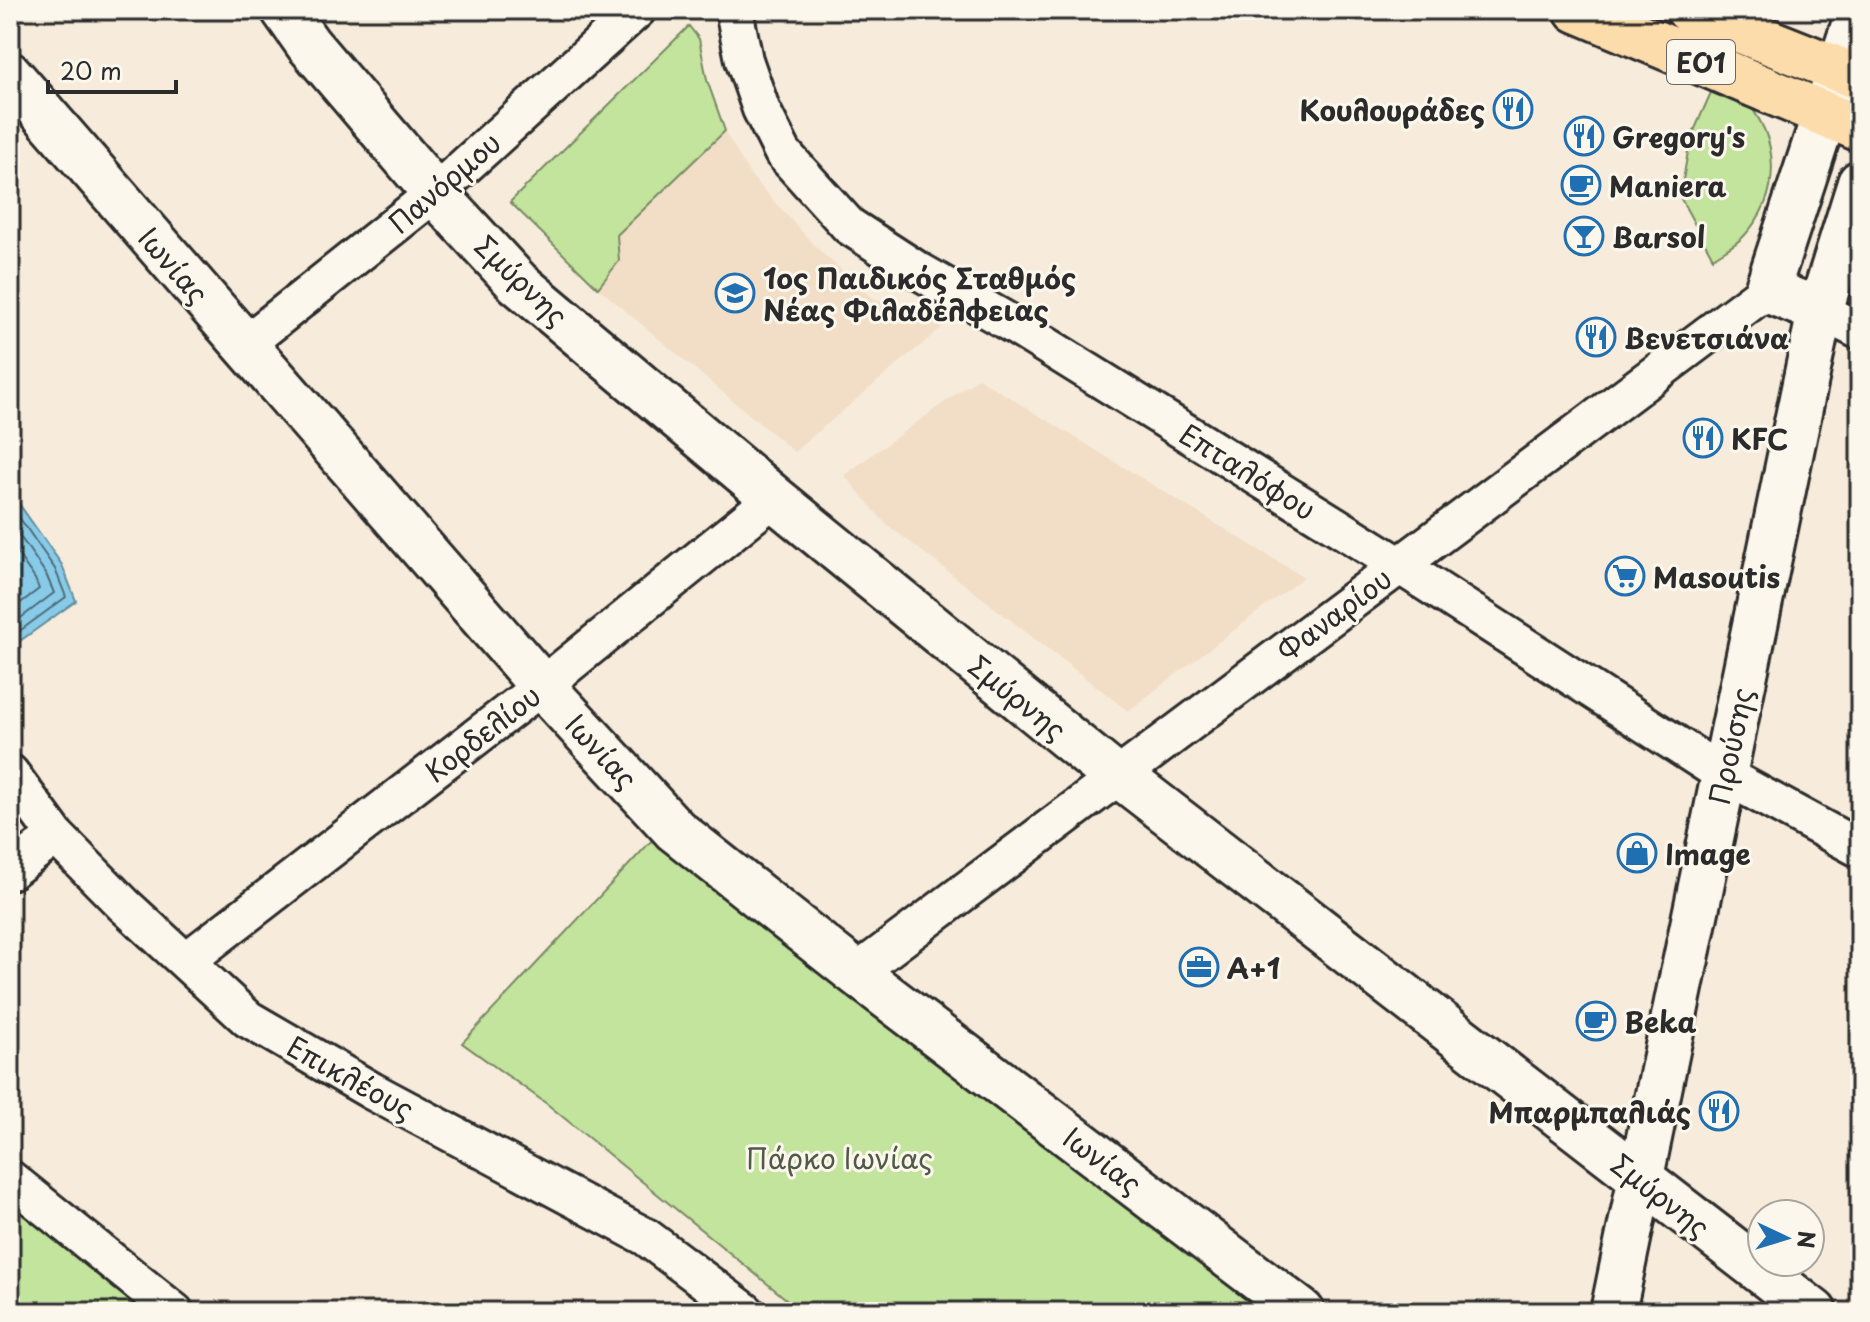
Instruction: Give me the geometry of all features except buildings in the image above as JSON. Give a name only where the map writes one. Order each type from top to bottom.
[{"type":"main road","name":"ΕΟ1","points":[[1577,10],[1842,122]]},
{"type":"main road","name":"ΕΟ1","points":[[1689,10],[1849,74]]},
{"type":"street","name":"Σμύρνης","points":[[284,10],[308,44],[435,193],[518,283],[774,498],[1116,777],[1119,775],[1814,1312]]},
{"type":"street","name":"Πανόρμου","points":[[243,346],[435,193],[637,10]]},
{"type":"street","name":"Επταλόφου","points":[[734,10],[744,60],[761,109],[783,153],[849,226],[1399,565],[1724,775],[1860,849]]},
{"type":"street","points":[[1859,10],[1842,122],[1767,290],[1860,331]]},
{"type":"street","name":"Ιωνίας","points":[[10,75],[542,686],[675,830],[856,973],[1302,1312]]},
{"type":"street","name":"Προύσης","points":[[1613,1312],[1820,311],[1860,183]]},
{"type":"street","name":"Φαναρίου","points":[[856,973],[1767,290]]},
{"type":"street","name":"Κορδελίου","points":[[186,961],[542,686],[774,498]]},
{"type":"street","name":"Επικλέους","points":[[10,773],[56,836],[124,905],[248,1019],[372,1091],[646,1237],[746,1312]]},
{"type":"street","points":[[10,871],[56,836]]},
{"type":"street","points":[[10,1179],[175,1312]]},
{"type":"shaded area","name":"1ος Παιδικός Σταθμός Νέας Φιλαδέλφειας","points":[[725,131],[750,175],[815,246],[872,298],[945,325],[794,452],[598,288],[619,261],[617,235]]},
{"type":"shaded area","points":[[978,378],[1304,577],[1128,711],[885,523],[844,475]]},
{"type":"green space","points":[[689,26],[699,39],[707,80],[725,131],[617,235],[619,261],[598,288],[510,202]]},
{"type":"green space","points":[[1716,81],[1733,90],[1755,113],[1770,148],[1772,166],[1765,203],[1756,220],[1741,239],[1713,258],[1680,197],[1690,140]]},
{"type":"green space","points":[[1860,256],[1860,322],[1836,314]]},
{"type":"green space","name":"Πάρκο Ιωνίας","points":[[654,838],[1281,1312],[802,1312],[547,1104],[462,1043]]},
{"type":"green space","points":[[10,1193],[144,1312],[10,1312]]},
{"type":"water","points":[[10,491],[62,565],[76,601],[10,648]]},
{"type":"place","name":"Κουλουράδες","points":[[1513,109]]},
{"type":"place","name":"Gregory's","points":[[1584,136]]},
{"type":"place","name":"Maniera","points":[[1581,185]]},
{"type":"place","name":"Barsol","points":[[1584,236]]},
{"type":"place","name":"1ος Παιδικός Σταθμός Νέας Φιλαδέλφειας","points":[[735,293]]},
{"type":"place","name":"Βενετσιάνα","points":[[1596,337]]},
{"type":"place","name":"KFC","points":[[1703,438]]},
{"type":"place","name":"Masoutis","points":[[1625,576]]},
{"type":"place","name":"Image","points":[[1637,853]]},
{"type":"place","name":"A+1","points":[[1199,967]]},
{"type":"place","name":"Beka","points":[[1596,1021]]},
{"type":"place","name":"Μπαρμπαλιάς","points":[[1719,1111]]}]
